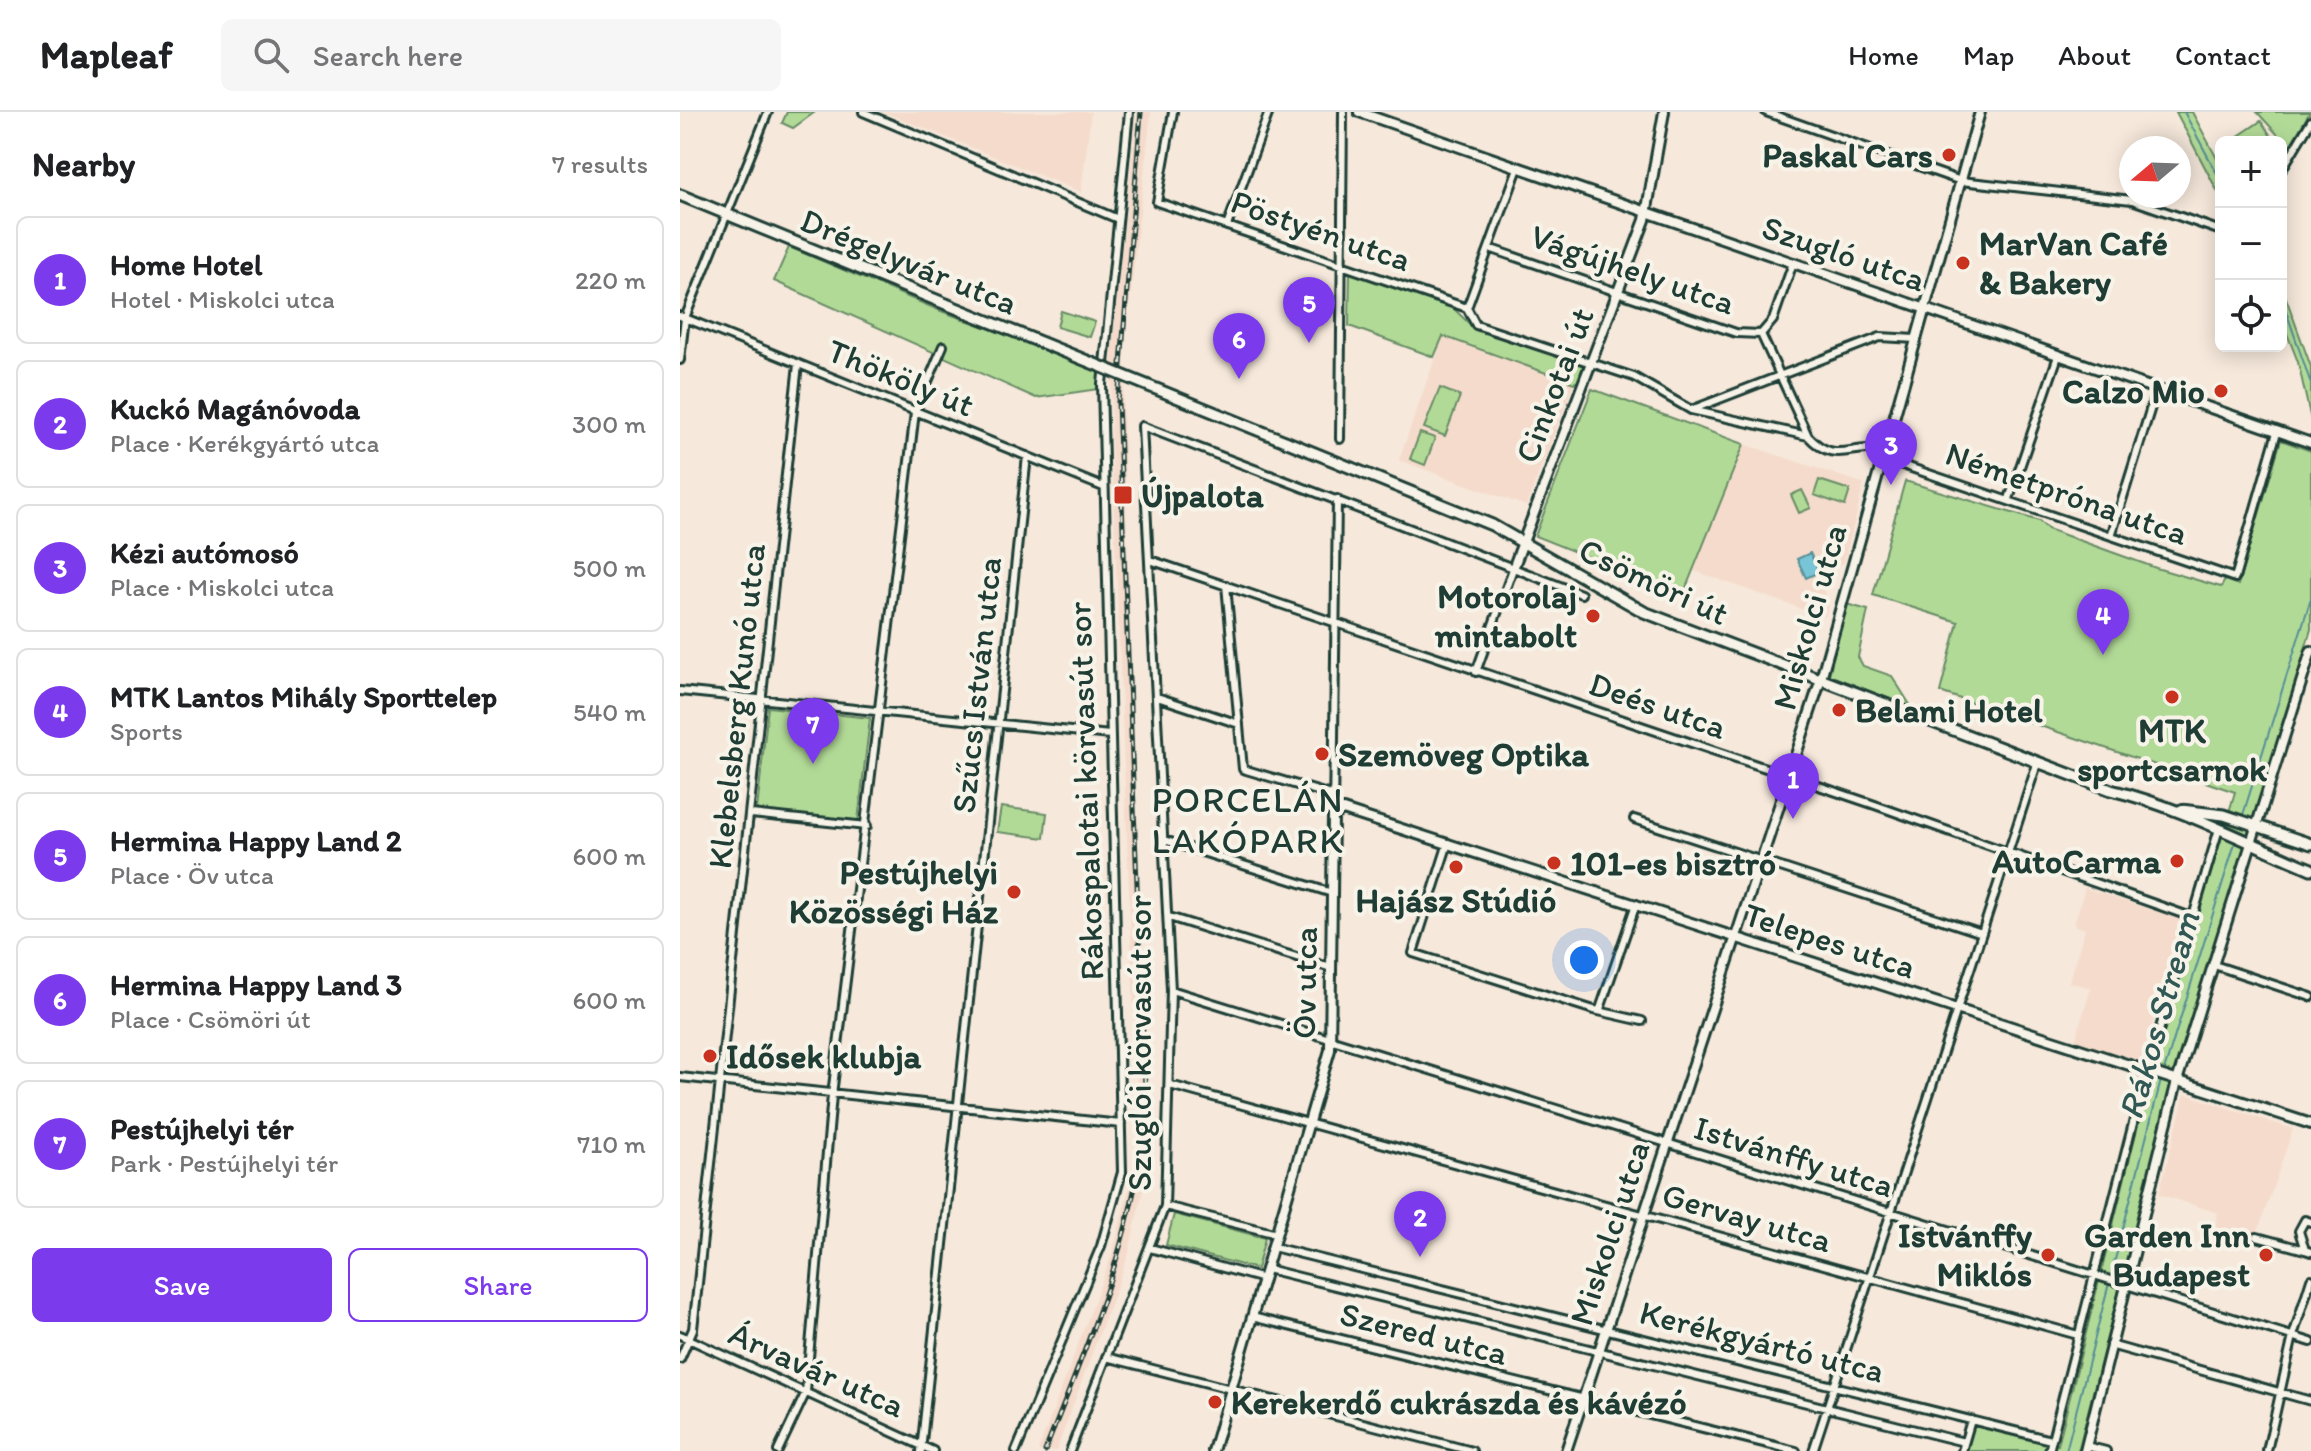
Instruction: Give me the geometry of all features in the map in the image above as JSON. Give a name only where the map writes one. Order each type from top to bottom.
[{"type":"main road","name":"Drégelyvár utca","points":[[680,195],[1119,374]]},
{"type":"main road","name":"Csömöri út","points":[[1119,374],[1472,516],[1644,612],[1820,682],[2111,790],[2177,809],[2224,815],[2311,844]]},
{"type":"main road","name":"Csömöri út","points":[[2177,809],[2222,833],[2311,869]]},
{"type":"street","points":[[680,360],[682,317],[768,112]]},
{"type":"street","points":[[863,112],[1118,219]]},
{"type":"street","name":"Rákospalotai körvasút sor","points":[[1016,1451],[1109,1220],[1122,1172],[1102,376],[1129,112]]},
{"type":"street","name":"Pöstyén utca","points":[[1173,112],[1157,202],[1467,308]]},
{"type":"street","points":[[1227,226],[1269,112]]},
{"type":"street","points":[[1340,439],[1343,112]]},
{"type":"street","name":"Szugló utca","points":[[1359,112],[2311,443]]},
{"type":"street","name":"Cinkotai út","points":[[1476,672],[1647,211],[1664,112]]},
{"type":"street","points":[[1766,112],[1961,181],[2132,200],[2215,229]]},
{"type":"street","name":"Miskolci utca","points":[[1566,1451],[1733,936],[1820,682],[1980,112]]},
{"type":"street","points":[[2287,161],[2311,121]]},
{"type":"street","points":[[1518,168],[1467,308],[1476,325],[1643,381],[1691,410],[1808,436],[1833,453],[1849,453],[1864,446],[1883,454]]},
{"type":"street","name":"Vágújhely utca","points":[[1489,248],[1736,333],[1761,334]]},
{"type":"street","points":[[1793,263],[1773,320],[1761,334],[1808,436]]},
{"type":"street","name":"Thököly út","points":[[682,317],[1103,487]]},
{"type":"street","points":[[1691,410],[1782,378],[1880,337],[1916,339]]},
{"type":"street","points":[[778,1451],[806,1392],[832,1095],[915,412],[943,346]]},
{"type":"street","points":[[2009,499],[2058,356]]},
{"type":"street","name":"Klebelsberg Kunó utca","points":[[680,1359],[689,1340],[722,1082],[798,364]]},
{"type":"street","points":[[2111,536],[2156,391]]},
{"type":"street","name":"Csömöri út","points":[[1142,426],[1581,594]]},
{"type":"street","name":"Szuglói körvasút sor","points":[[1070,1451],[1165,1206],[1170,1085],[1169,917],[1142,426]]},
{"type":"street","name":"Németpróna utca","points":[[1883,454],[2235,578],[2277,432]]},
{"type":"street","name":"Szűcs István utca","points":[[922,1449],[955,1108],[1027,456]]},
{"type":"street","name":"Öv utca","points":[[1213,1451],[1331,1040],[1337,499]]},
{"type":"street","name":"Deés utca","points":[[1150,560],[1788,776],[2194,918]]},
{"type":"street","points":[[1226,585],[1243,769],[1334,796]]},
{"type":"street","points":[[2106,1451],[2086,1448],[2127,1286],[2173,1080],[2214,965],[2311,651]]},
{"type":"street","points":[[680,691],[1110,735]]},
{"type":"street","points":[[1157,697],[1239,724]]},
{"type":"street","points":[[1813,1451],[2038,761]]},
{"type":"street","name":"Telepes utca","points":[[1333,816],[1348,811],[2311,1124]]},
{"type":"street","points":[[751,814],[867,826]]},
{"type":"street","points":[[1634,819],[1982,933]]},
{"type":"street","points":[[2049,1451],[2150,1072],[2222,833]]},
{"type":"street","points":[[1164,840],[1332,893]]},
{"type":"street","points":[[1448,843],[1413,953],[1594,1010],[1642,1021]]},
{"type":"street","points":[[1600,1009],[1636,904]]},
{"type":"street","points":[[1169,917],[1331,968]]},
{"type":"street","points":[[2214,965],[2311,997]]},
{"type":"street","name":"Istvánffy utca","points":[[1171,990],[2311,1342]]},
{"type":"street","points":[[680,1077],[1121,1124]]},
{"type":"street","name":"Gervay utca","points":[[1170,1085],[2078,1335]]},
{"type":"street","points":[[1165,1206],[1277,1234]]},
{"type":"street","points":[[2308,1251],[2299,1231],[2305,1220],[2311,1222]]},
{"type":"street","points":[[2257,1237],[2308,1251]]},
{"type":"street","name":"Kerékgyártó utca","points":[[1273,1247],[2051,1440]]},
{"type":"street","points":[[1150,1248],[1264,1279]]},
{"type":"street","name":"Kerékgyártó utca","points":[[1267,1269],[1964,1442]]},
{"type":"street","points":[[2267,1451],[2293,1336],[2311,1279]]},
{"type":"street","name":"Szered utca","points":[[1252,1317],[1796,1451]]},
{"type":"street","name":"Árvavár utca","points":[[680,1335],[922,1449],[933,1451]]},
{"type":"street","points":[[2110,1345],[2311,1401]]},
{"type":"street","points":[[1106,1357],[1472,1451]]},
{"type":"street","points":[[1962,1451],[1971,1420]]},
{"type":"shaded area","points":[[884,112],[1091,112],[1081,192]]},
{"type":"shaded area","points":[[1137,112],[1151,112],[1125,344],[1123,406],[1147,1172],[1128,1256],[1056,1451],[1038,1451],[1113,1252],[1134,1169],[1138,1113],[1111,437],[1112,342]]},
{"type":"shaded area","points":[[1443,336],[1574,383],[1526,506],[1399,460]]},
{"type":"shaded area","points":[[1744,444],[1864,484],[1844,563],[1817,575],[1829,603],[1825,617],[1692,570]]},
{"type":"shaded area","points":[[2085,888],[2181,920],[2142,1061],[2075,1041],[2091,988],[2069,982],[2085,929],[2074,925]]},
{"type":"shaded area","points":[[2185,1094],[2293,1129],[2253,1245],[2213,1233],[2218,1213],[2159,1194]]},
{"type":"green space","points":[[787,112],[815,112],[793,128],[782,123]]},
{"type":"green space","points":[[2176,112],[2192,112],[2215,155],[2215,187],[2191,136]]},
{"type":"green space","points":[[2257,112],[2310,112],[2289,147],[2287,136],[2279,136]]},
{"type":"green space","points":[[2261,121],[2271,136],[2238,136]]},
{"type":"green space","points":[[789,247],[941,311],[1098,368],[1099,389],[1036,398],[774,281]]},
{"type":"green space","points":[[1350,271],[1452,307],[1474,328],[1583,365],[1579,381],[1574,383],[1443,336],[1434,357],[1349,326]]},
{"type":"green space","points":[[2287,301],[2311,367],[2311,420],[2298,362],[2287,334]]},
{"type":"green space","points":[[1061,311],[1095,322],[1090,337],[1057,327]]},
{"type":"green space","points":[[1440,388],[1460,396],[1445,436],[1424,428]]},
{"type":"green space","points":[[1592,389],[1744,444],[1683,595],[1535,536]]},
{"type":"green space","points":[[1420,433],[1435,438],[1425,465],[1410,459]]},
{"type":"green space","points":[[2281,440],[2311,451],[2311,629],[2245,854],[2175,1071],[2078,1451],[1959,1451],[1968,1419],[2058,1445],[2149,1081],[2235,792],[1940,692],[1958,622],[1873,595],[1905,481],[2039,521],[2048,529],[2156,568],[2221,587],[2225,580],[2238,585]]},
{"type":"green space","points":[[1819,480],[1850,490],[1845,506],[1814,495]]},
{"type":"green space","points":[[1802,490],[1811,508],[1799,513],[1791,495]]},
{"type":"green space","points":[[1846,604],[1868,610],[1858,657],[1863,666],[1892,676],[1912,708],[1829,675]]},
{"type":"green space","points":[[768,707],[870,718],[858,821],[757,810]]},
{"type":"green space","points":[[1001,807],[1047,813],[1044,838],[997,832]]},
{"type":"green space","points":[[1174,1214],[1265,1238],[1257,1269],[1166,1245]]},
{"type":"water","points":[[1810,553],[1819,572],[1806,578],[1797,559]]},
{"type":"waterway","name":"Rákos Stream","points":[[2184,112],[2215,170]]},
{"type":"waterway","name":"Rákos Stream","points":[[2287,314],[2311,384]]},
{"type":"waterway","name":"Rákos Stream","points":[[2242,818],[2311,598]]},
{"type":"waterway","name":"Rákos Stream","points":[[2163,1074],[2236,840]]},
{"type":"waterway","name":"Rákos Stream","points":[[2066,1451],[2161,1080]]},
{"type":"railway","points":[[1045,1451],[1094,1327],[1121,1243],[1141,1156],[1146,1112],[1118,402],[1141,112]]},
{"type":"place","name":"Paskal Cars","points":[[1949,155]]},
{"type":"place","name":"MarVan Café & Bakery","points":[[1963,263]]},
{"type":"place","name":"Hermina Happy Land 2","points":[[1309,343]]},
{"type":"place","name":"Hermina Happy Land 3","points":[[1239,379]]},
{"type":"place","name":"Calzo Mio","points":[[2221,391]]},
{"type":"place","name":"Kézi autómosó","points":[[1891,485]]},
{"type":"place","name":"Újpalota","points":[[1123,495]]},
{"type":"place","name":"Motorolaj mintabolt","points":[[1593,616]]},
{"type":"place","name":"MTK Lantos Mihály Sporttelep","points":[[2103,655]]},
{"type":"place","name":"MTK sportcsarnok","points":[[2172,697]]},
{"type":"place","name":"Belami Hotel","points":[[1839,710]]},
{"type":"place","name":"Szemöveg Optika","points":[[1322,754]]},
{"type":"place","name":"Pestújhelyi tér","points":[[813,764]]},
{"type":"place","name":"Home Hotel","points":[[1793,819]]},
{"type":"place","name":"AutoCarma","points":[[2177,861]]},
{"type":"place","name":"101-es bisztró","points":[[1554,863]]},
{"type":"place","name":"Hajász Stúdió","points":[[1456,867]]},
{"type":"place","name":"Pestújhelyi Közösségi Ház","points":[[1014,892]]},
{"type":"place","name":"Idősek klubja","points":[[710,1056]]},
{"type":"place","name":"Istvánffy Miklós","points":[[2048,1255]]},
{"type":"place","name":"Garden Inn Budapest","points":[[2266,1255]]},
{"type":"place","name":"Kuckó Magánóvoda","points":[[1420,1257]]},
{"type":"place","name":"Kerekerdő cukrászda és kávézó","points":[[1215,1402]]},
{"type":"district","name":"PORCELÁN LAKÓPARK","points":[[1248,820]]}]
